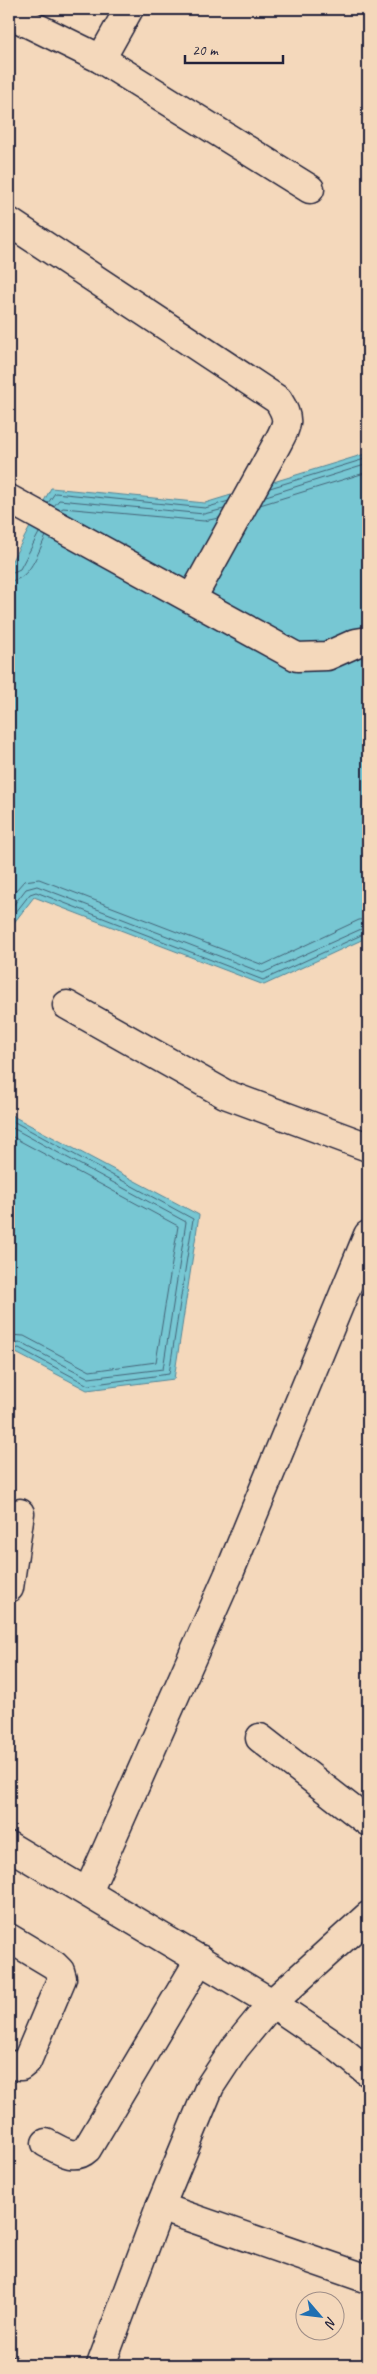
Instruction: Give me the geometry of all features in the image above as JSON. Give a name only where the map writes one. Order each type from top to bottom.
[{"type":"street","points":[[100,59],[129,9]]},
{"type":"street","points":[[9,14],[100,59],[310,189]]},
{"type":"street","points":[[9,222],[278,400],[286,412],[287,424],[277,444],[192,598]]},
{"type":"street","points":[[9,499],[297,657],[327,656],[356,643],[368,641]]},
{"type":"street","points":[[67,1005],[225,1094],[368,1147]]},
{"type":"street","points":[[88,1892],[228,1576],[368,1235]]},
{"type":"street","points":[[9,1588],[20,1513]]},
{"type":"street","points":[[260,1738],[368,1822]]},
{"type":"street","points":[[9,1846],[272,2003],[340,2049],[368,2072]]},
{"type":"street","points":[[101,2365],[160,2207],[210,2086],[236,2048],[272,2003],[368,1916]]},
{"type":"street","points":[[9,1938],[54,1965],[60,1971],[62,1978],[27,2061],[21,2066],[9,2064]]},
{"type":"street","points":[[46,2143],[71,2155],[82,2154],[87,2149],[200,1960]]},
{"type":"street","points":[[160,2207],[368,2279]]},
{"type":"lane","points":[[9,2363],[13,2365]]},
{"type":"water","points":[[368,453],[368,937],[264,985],[34,897],[9,929],[9,566],[51,488],[205,503]]},
{"type":"water","points":[[9,1114],[199,1215],[174,1379],[87,1390],[16,1353],[9,1356]]}]
